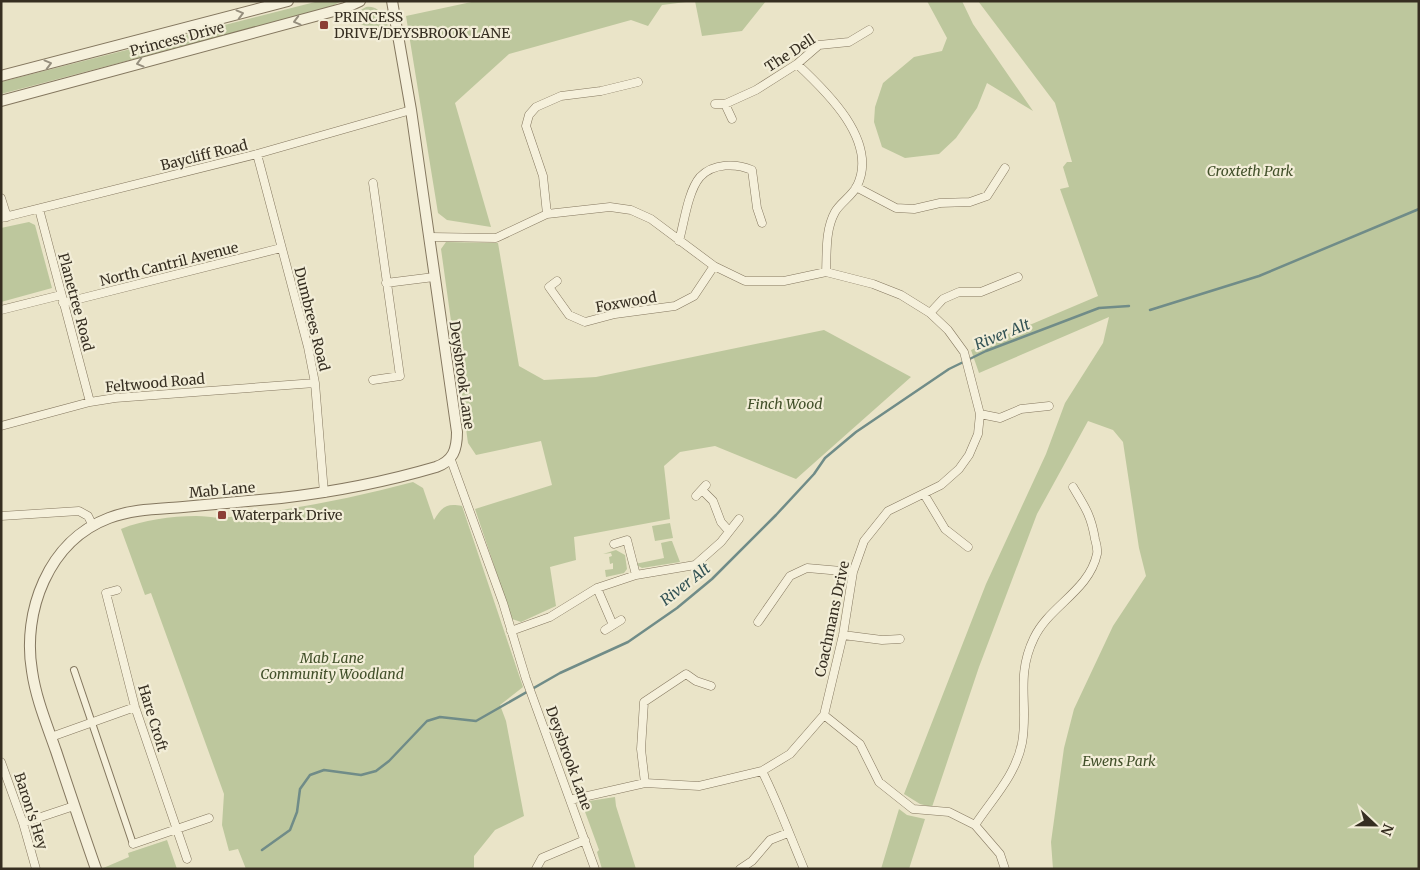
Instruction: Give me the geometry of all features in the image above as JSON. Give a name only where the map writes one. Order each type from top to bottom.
[{"type":"street","name":"Princess Drive","points":[[1,76],[288,1]]},
{"type":"street","name":"Princess Drive","points":[[1,101],[360,1]]},
{"type":"street","name":"Deysbrook Lane","points":[[392,1],[411,110],[457,432],[457,445],[451,460],[503,603],[526,680],[595,869]]},
{"type":"street","name":"The Dell","points":[[715,104],[726,104],[756,90],[797,64],[819,45],[849,42],[869,30]]},
{"type":"street","points":[[797,64],[831,95],[849,121],[861,155],[861,172],[856,186],[834,213],[827,236],[826,272]]},
{"type":"street","points":[[547,214],[543,176],[526,126],[529,115],[536,107],[561,96],[601,91],[638,82]]},
{"type":"street","points":[[726,104],[732,119]]},
{"type":"street","name":"Baycliff Road","points":[[4,218],[257,154],[411,110]]},
{"type":"street","name":"Dumbrees Road","points":[[257,154],[308,347],[315,383],[324,493]]},
{"type":"street","points":[[679,241],[690,198],[700,177],[721,165],[740,165],[752,170],[757,208],[762,223]]},
{"type":"street","points":[[856,186],[896,208],[914,209],[940,203],[970,202],[987,196],[1005,168]]},
{"type":"street","points":[[373,183],[400,376],[373,380]]},
{"type":"street","points":[[1,198],[4,218]]},
{"type":"street","name":"Coachmans Drive","points":[[430,237],[496,238],[547,214],[610,207],[631,210],[651,219],[714,266],[745,280],[784,281],[826,272],[873,284],[901,295],[930,312],[948,330],[964,355],[980,414],[978,434],[969,455],[959,469],[941,485],[888,511],[864,541],[853,572],[843,635],[824,715],[790,754],[762,771],[699,786],[645,783],[570,800]]},
{"type":"street","name":"Planetree Road","points":[[39,209],[90,402]]},
{"type":"street","name":"North Cantril Avenue","points":[[63,303],[282,248]]},
{"type":"street","name":"Foxwood","points":[[556,281],[549,288],[569,316],[585,322],[615,314],[675,306],[694,296],[714,266]]},
{"type":"street","points":[[386,283],[434,277]]},
{"type":"street","points":[[930,312],[943,299],[959,292],[981,292],[1018,277]]},
{"type":"street","points":[[1,310],[61,294]]},
{"type":"street","name":"Feltwood Road","points":[[1,426],[90,402],[315,383]]},
{"type":"street","points":[[980,414],[1000,418],[1021,409],[1049,406]]},
{"type":"street","name":"Mab Lane","points":[[93,526],[117,516],[150,510],[324,493],[425,470],[451,460]]},
{"type":"street","points":[[975,825],[1008,779],[1022,744],[1023,668],[1034,637],[1052,611],[1070,598],[1088,575],[1097,553],[1092,517],[1073,487]]},
{"type":"street","points":[[701,490],[712,501],[720,522],[728,530]]},
{"type":"street","points":[[924,494],[945,529],[968,547]]},
{"type":"street","points":[[1,516],[79,511],[88,516],[93,526],[55,562],[41,585],[33,609],[30,636],[32,671],[51,736],[96,869]]},
{"type":"street","points":[[510,630],[550,617],[597,588],[636,575],[695,565],[721,542],[728,530],[739,520]]},
{"type":"street","points":[[614,544],[627,540],[636,575]]},
{"type":"street","points":[[758,622],[790,576],[807,568],[853,572]]},
{"type":"street","points":[[597,588],[613,625]]},
{"type":"street","name":"Hare Croft","points":[[117,590],[106,592],[135,707],[187,860]]},
{"type":"street","points":[[605,630],[621,620]]},
{"type":"street","points":[[843,635],[882,640],[900,639]]},
{"type":"street","points":[[74,670],[93,721],[132,844],[209,818]]},
{"type":"street","points":[[645,783],[640,749],[644,702],[686,674],[696,681],[711,686]]},
{"type":"street","points":[[51,736],[135,707]]},
{"type":"street","points":[[824,715],[860,744],[879,782],[914,809],[948,812],[975,825],[1000,854],[1005,869]]},
{"type":"street","name":"Baron's Hey","points":[[1,762],[23,823],[36,869]]},
{"type":"street","points":[[762,771],[779,804],[788,834],[804,869]]},
{"type":"street","points":[[23,823],[74,806]]},
{"type":"street","points":[[740,869],[752,861],[770,840],[788,834]]},
{"type":"street","points":[[536,869],[542,858],[585,840]]},
{"type":"green space","points":[[319,1],[341,1],[331,7],[1,94],[1,82]]},
{"type":"green space","points":[[476,1],[694,1],[662,5],[648,26],[631,20],[509,54],[455,103],[491,227],[447,220],[438,213],[406,16]]},
{"type":"green space","points":[[695,1],[766,1],[742,31],[702,36]]},
{"type":"green space","points":[[927,1],[962,1],[973,24],[1033,111],[987,83],[977,108],[956,138],[939,154],[905,158],[882,147],[874,122],[875,107],[883,83],[914,57],[942,51],[947,38]]},
{"type":"green space","name":"Croxteth Park","points":[[978,1],[1419,1],[1419,869],[1053,869],[1051,842],[1064,748],[1074,709],[1113,626],[1146,576],[1139,548],[1123,442],[1113,430],[1088,421],[1037,514],[979,667],[932,807],[920,804],[904,794],[986,584],[1046,454],[1065,403],[1103,343],[1109,317],[979,373],[971,350],[1098,296],[1060,189],[1069,187],[1063,167],[1067,162],[1072,162],[1055,103]]},
{"type":"green space","points":[[366,7],[376,8],[383,15],[389,34],[349,20],[348,17]]},
{"type":"green space","points":[[29,222],[35,225],[52,288],[1,302],[1,228]]},
{"type":"green space","name":"Finch Wood","points":[[446,242],[498,243],[519,366],[544,380],[596,377],[824,330],[911,377],[796,479],[715,446],[680,452],[664,466],[670,519],[574,537],[576,560],[550,567],[556,606],[521,622],[512,619],[475,509],[552,485],[541,441],[476,455],[468,443],[441,249]]},
{"type":"green space","name":"Mab Lane Community Woodland","points":[[413,482],[423,488],[434,520],[445,507],[452,505],[462,506],[523,687],[500,705],[506,721],[524,816],[495,830],[474,856],[474,869],[246,869],[238,849],[229,851],[222,825],[224,794],[151,593],[145,595],[121,529],[138,523],[167,518],[196,516],[226,518],[276,511],[345,498]]},
{"type":"green space","points":[[670,523],[673,538],[655,541],[652,526]]},
{"type":"green space","points":[[672,541],[680,562],[642,568],[635,564],[664,558],[661,543]]},
{"type":"green space","points":[[616,550],[625,555],[627,569],[624,573],[606,577],[605,570],[613,569],[613,563],[610,564],[609,557],[612,556],[611,553],[603,554]]},
{"type":"green space","points":[[615,797],[616,806],[636,869],[602,869],[597,852],[599,850],[584,809],[585,804],[589,801]]},
{"type":"green space","points":[[899,809],[907,815],[925,819],[909,869],[881,869]]},
{"type":"green space","points":[[167,840],[177,869],[101,869],[129,857],[128,853]]},
{"type":"waterway","name":"River Alt","points":[[1150,310],[1259,276],[1419,209]]},
{"type":"waterway","name":"River Alt","points":[[262,850],[290,830],[297,812],[300,789],[310,775],[324,770],[361,775],[376,771],[389,761],[427,721],[440,717],[476,721],[560,673],[628,642],[677,608],[712,579],[776,515],[814,474],[825,458],[856,432],[949,369],[986,351],[1099,308],[1129,306]]},
{"type":"place","name":"PRINCESS DRIVE/DEYSBROOK LANE","points":[[324,25]]},
{"type":"place","name":"Waterpark Drive","points":[[222,515]]},
{"type":"park label","name":"Ewens Park","points":[[1119,761]]}]
